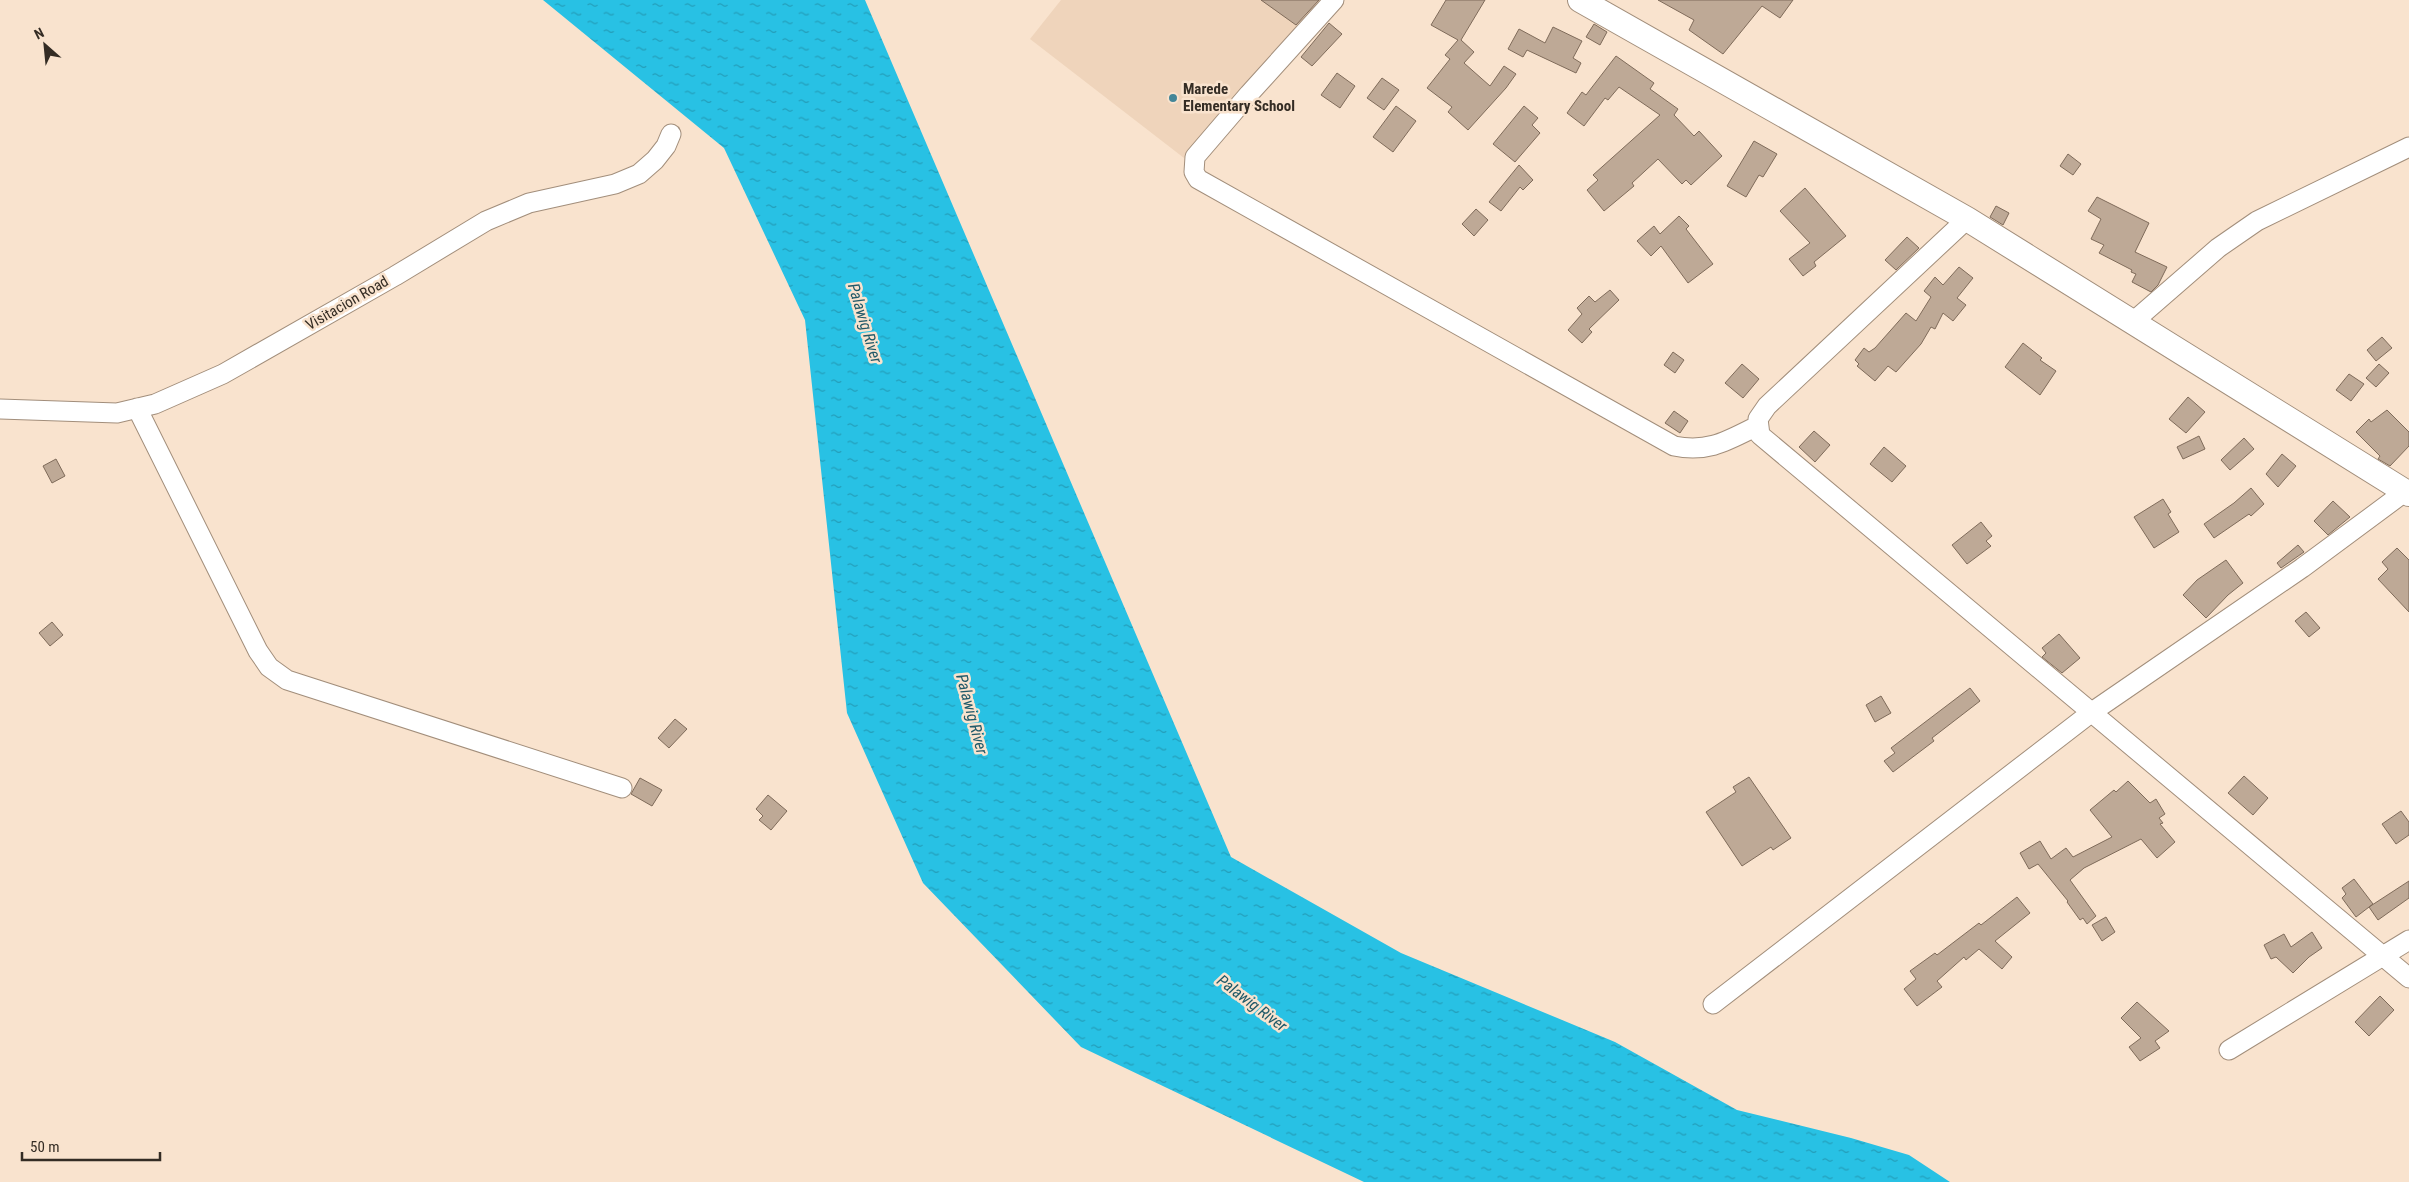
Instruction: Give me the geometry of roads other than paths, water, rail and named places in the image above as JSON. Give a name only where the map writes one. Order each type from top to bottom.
[{"type":"street","points":[[1334,0],[1249,94],[1196,157],[1194,172],[1198,179],[1674,446],[1704,449],[1720,444],[1757,426]]},
{"type":"street","points":[[1580,0],[1967,219],[2407,492],[2302,568],[2092,712],[1713,1004]]},
{"type":"street","name":"Visitacion Road","points":[[0,409],[117,413],[155,404],[223,374],[395,276],[486,221],[529,203],[615,184],[639,174],[655,160],[666,146],[670,134]]},
{"type":"street","points":[[2134,321],[2218,248],[2258,221],[2409,147]]},
{"type":"street","points":[[1967,219],[1767,406],[1758,420],[1757,426],[1760,435],[1767,443],[2409,978]]},
{"type":"street","points":[[137,408],[238,615],[258,652],[277,674],[287,680],[622,788]]},
{"type":"street","points":[[2229,1050],[2409,940]]},
{"type":"water","name":"Palawig River","points":[[543,0],[865,0],[1231,857],[1401,953],[1615,1042],[1737,1110],[1851,1138],[1909,1155],[1950,1182],[1364,1182],[1081,1047],[923,883],[847,713],[805,320],[724,148]]},
{"type":"place","name":"Marede Elementary School","points":[[1173,98]]}]
